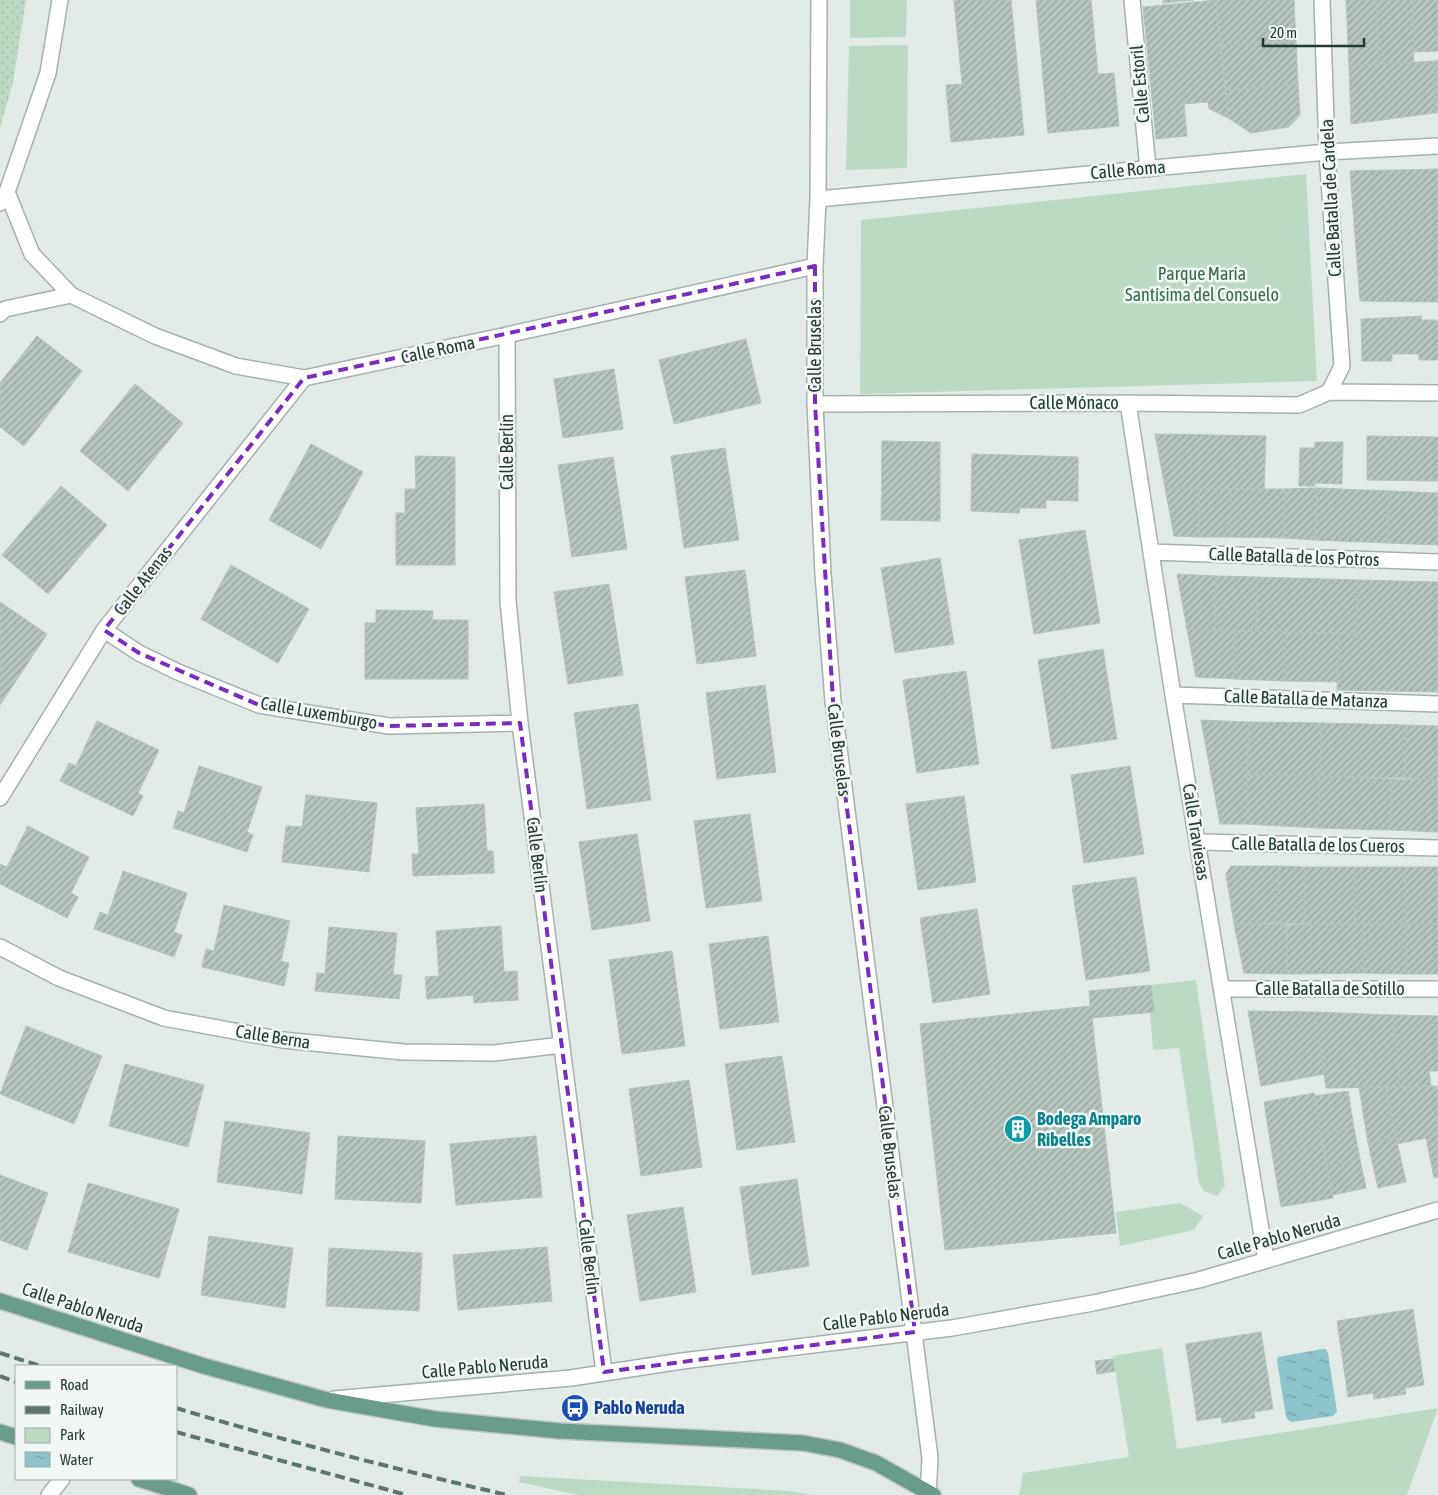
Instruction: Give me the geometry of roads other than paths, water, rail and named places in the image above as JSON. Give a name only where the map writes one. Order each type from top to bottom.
[{"type":"main road","name":"Calle Pablo Neruda","points":[[0,1301],[204,1366],[327,1400],[435,1419],[560,1431],[803,1444],[840,1450],[876,1462],[930,1494]]},
{"type":"main road","points":[[0,1432],[15,1437]]},
{"type":"main road","points":[[142,1480],[189,1495]]},
{"type":"street","points":[[60,0],[48,72],[4,197],[32,254],[71,295]]},
{"type":"street","name":"Calle Bruselas","points":[[820,0],[818,199],[815,266],[815,404],[823,574],[833,701],[906,1278],[915,1332],[930,1458],[930,1494]]},
{"type":"street","name":"Calle Estoril","points":[[1132,0],[1148,168]]},
{"type":"street","name":"Calle Batalla de Cardela","points":[[1322,0],[1327,152],[1342,366],[1330,392]]},
{"type":"street","name":"Calle Roma","points":[[818,199],[1327,152],[1438,146]]},
{"type":"street","name":"Calle Roma","points":[[71,295],[155,336],[236,366],[304,378],[815,266]]},
{"type":"street","points":[[0,314],[5,309],[71,295]]},
{"type":"street","name":"Calle Berlín","points":[[507,335],[508,601],[520,723],[604,1372]]},
{"type":"street","name":"Calle Atenas","points":[[0,798],[104,630],[304,378]]},
{"type":"street","points":[[1330,392],[1438,393]]},
{"type":"street","name":"Calle Mónaco","points":[[815,404],[1128,403],[1299,405],[1330,392]]},
{"type":"street","name":"Calle Traviesas","points":[[1128,403],[1173,695],[1266,1260]]},
{"type":"street","name":"Calle Batalla de los Potros","points":[[1151,552],[1438,562]]},
{"type":"street","name":"Calle Luxemburgo","points":[[104,630],[139,654],[259,705],[389,726],[520,723]]},
{"type":"street","name":"Calle Batalla de Matanza","points":[[1173,695],[1438,704]]},
{"type":"street","name":"Calle Batalla de los Cueros","points":[[1198,842],[1438,848]]},
{"type":"street","name":"Calle Berna","points":[[0,947],[59,978],[164,1018],[283,1040],[403,1052],[494,1053],[562,1045]]},
{"type":"street","name":"Calle Batalla de Sotillo","points":[[1222,989],[1438,989]]},
{"type":"street","name":"Calle Pablo Neruda","points":[[327,1400],[571,1378],[682,1361],[952,1328],[1093,1303],[1199,1280],[1438,1210]]},
{"type":"street","points":[[49,1495],[61,1480]]},
{"type":"water","points":[[1326,1349],[1328,1353],[1337,1412],[1333,1416],[1292,1422],[1286,1416],[1277,1361],[1278,1357]]},
{"type":"railway","points":[[0,1353],[38,1365]]},
{"type":"railway","points":[[0,1376],[15,1382]]},
{"type":"railway","points":[[178,1409],[341,1454],[507,1495]]},
{"type":"railway","points":[[178,1433],[407,1495]]},
{"type":"place","name":"Bodega Amparo Ribelles","points":[[1018,1129]]},
{"type":"place","name":"Pablo Neruda","points":[[575,1408]]},
{"type":"park label","name":"Parque María Santísima del Consuelo","points":[[1202,284]]}]
